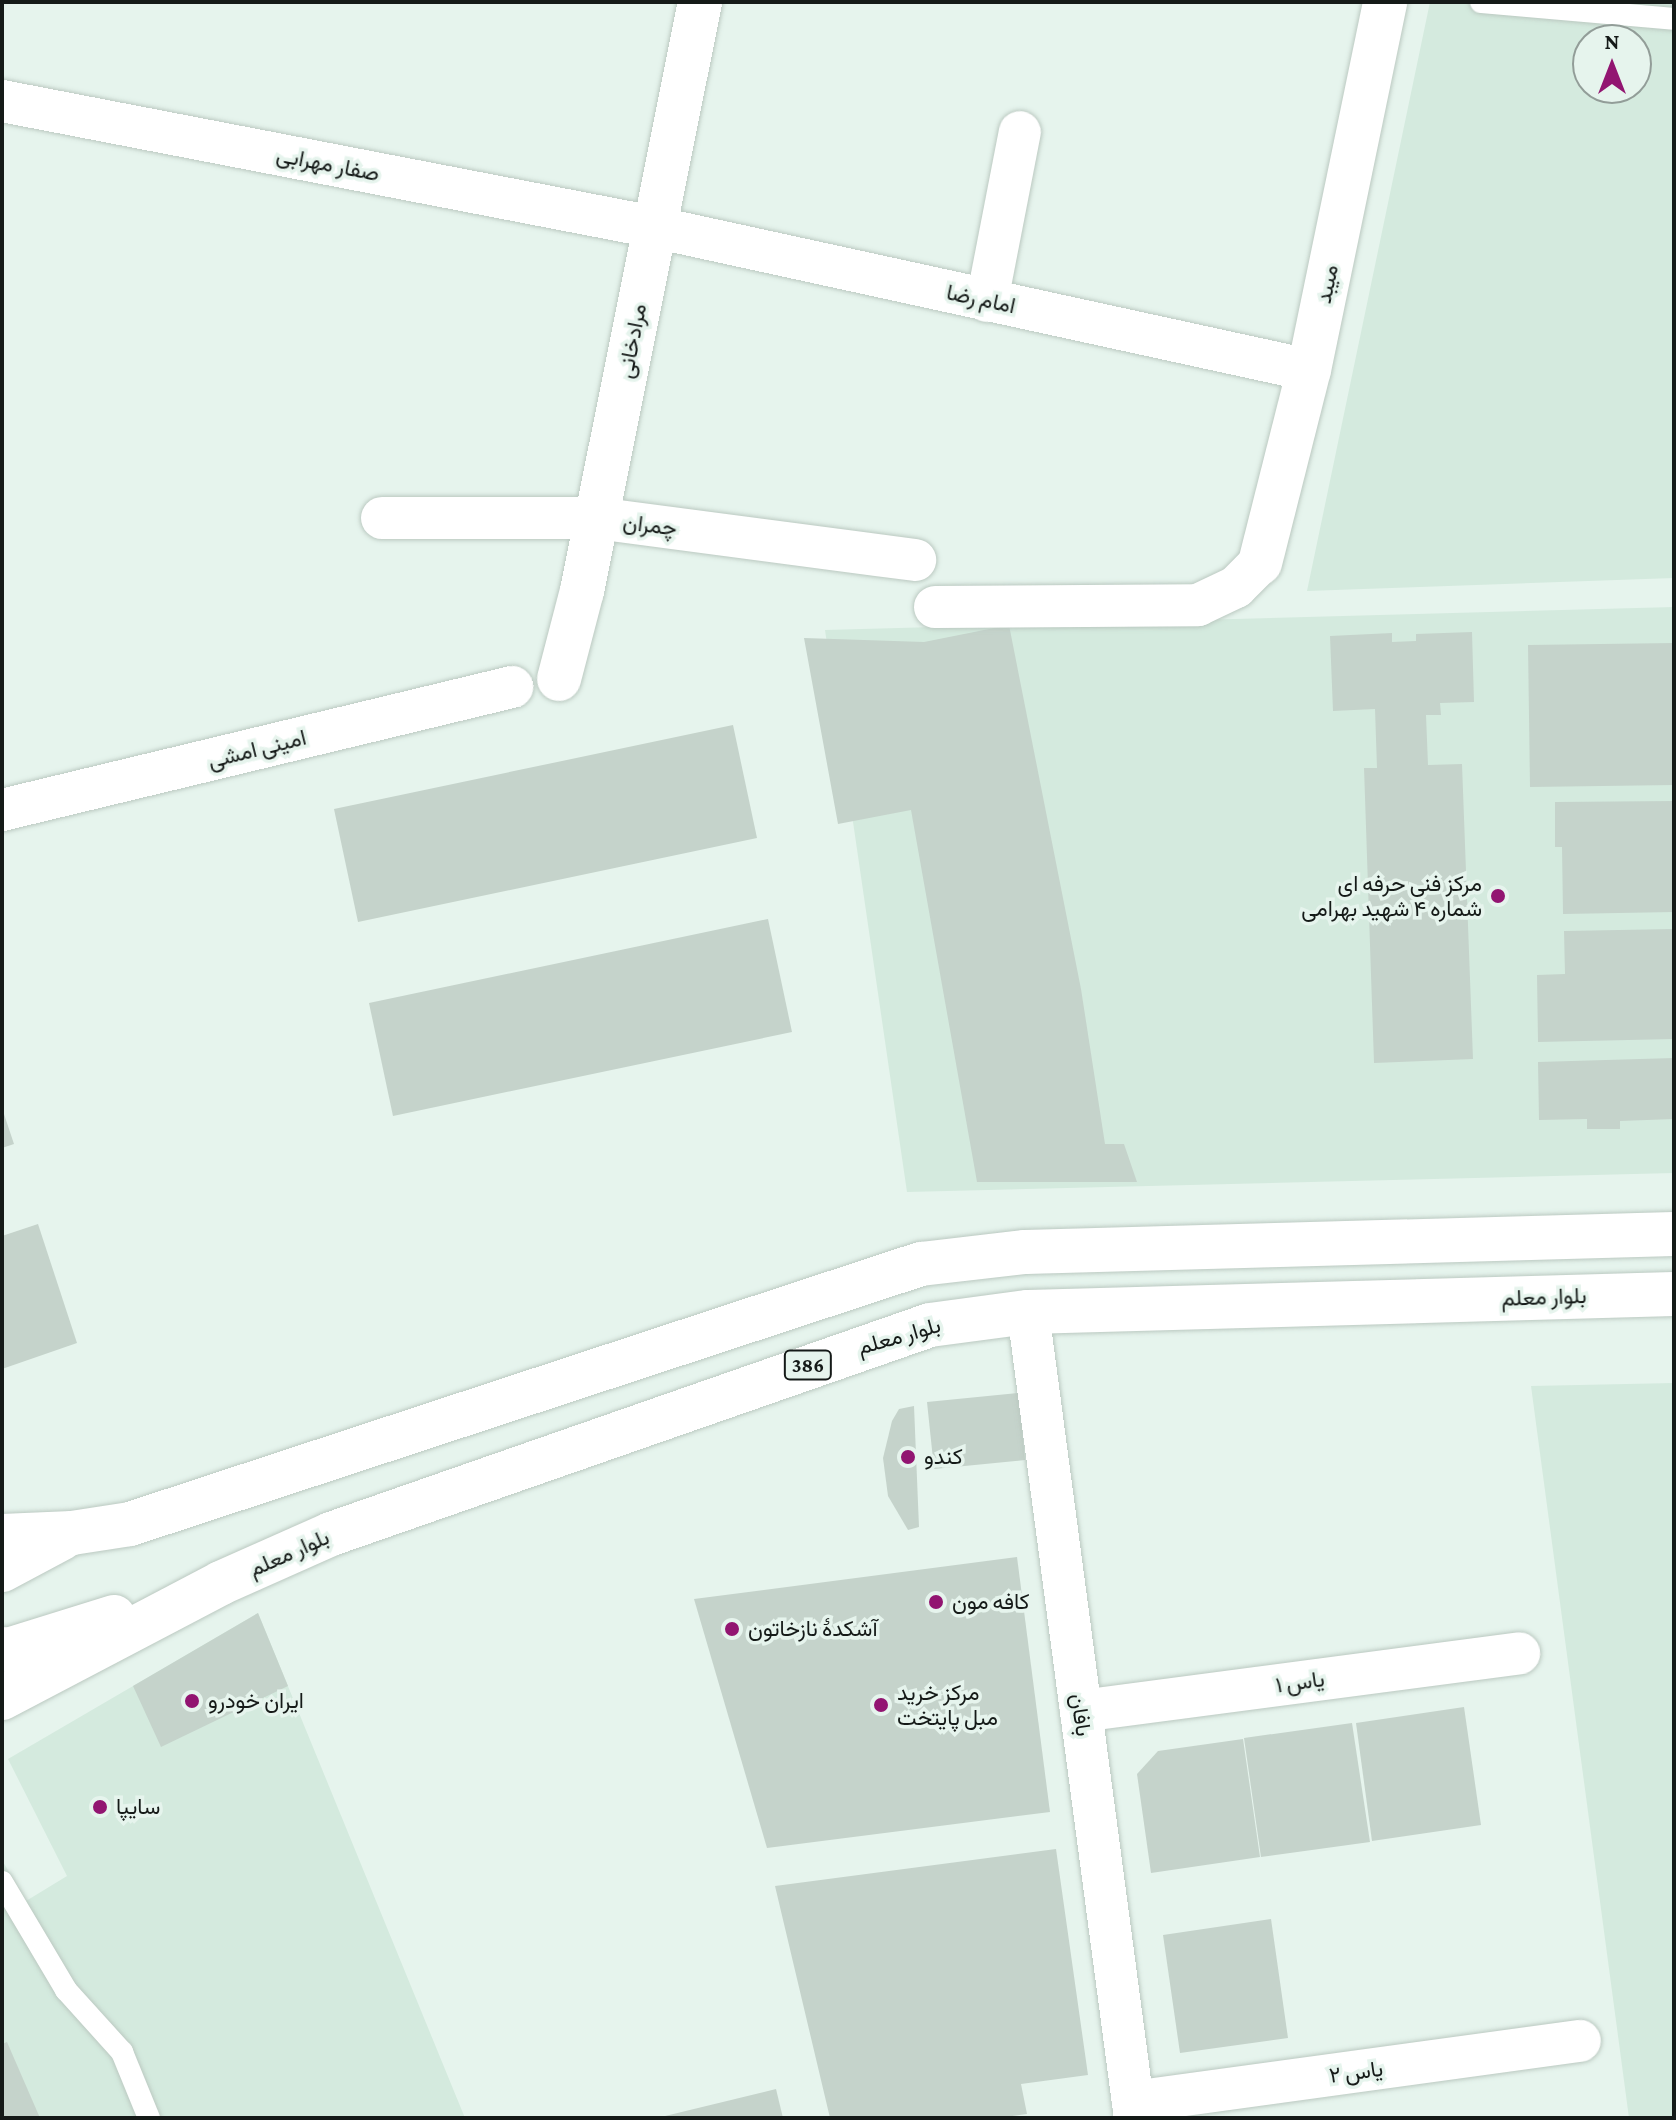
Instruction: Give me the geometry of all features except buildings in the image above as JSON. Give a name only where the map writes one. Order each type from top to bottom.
[{"type":"main road","name":"مرادخانی","points":[[559,679],[596,518],[700,2]]},
{"type":"main road","name":"میبد","points":[[1260,563],[1309,370],[1385,2]]},
{"type":"main road","points":[[2,1536],[72,1533],[130,1524],[921,1264],[1025,1252],[1674,1234]]},
{"type":"main road","name":"بلوار معلم","points":[[2,1698],[221,1583],[331,1534],[930,1325],[1028,1312],[1674,1294]]},
{"type":"main road","points":[[2,1570],[72,1533]]},
{"type":"main road","points":[[2,1649],[8,1650],[221,1583]]},
{"type":"street","name":"صفار مهرابی","points":[[2,101],[654,227]]},
{"type":"street","points":[[987,301],[1020,132]]},
{"type":"street","name":"امام رضا","points":[[654,227],[1309,370]]},
{"type":"street","name":"چمران","points":[[382,518],[596,518],[915,560]]},
{"type":"street","points":[[935,607],[1198,605],[1236,587],[1260,563]]},
{"type":"street","name":"امینی امشی","points":[[2,810],[512,687]]},
{"type":"street","name":"بافان","points":[[1028,1312],[1134,2110]]},
{"type":"street","name":"یاس ۱","points":[[1081,1711],[1519,1653]]},
{"type":"street","name":"یاس ۲","points":[[1134,2110],[1580,2041]]},
{"type":"lane","points":[[1481,2],[1674,19]]},
{"type":"lane","points":[[2,1882],[66,1990],[122,2052],[149,2118]]},
{"type":"shaded area","points":[[1430,2],[1674,2],[1674,578],[1307,591]]},
{"type":"shaded area","points":[[1674,607],[1674,1173],[907,1192],[825,630]]},
{"type":"shaded area","points":[[1674,1383],[1674,2118],[1629,2118],[1531,1386]]},
{"type":"shaded area","points":[[258,1613],[465,2118],[2,2118],[2,1860],[26,1901],[67,1876],[8,1759]]},
{"type":"place","name":"مرکز فنی حرفه ای شماره ۴ شهید بهرامی","points":[[1498,896]]},
{"type":"place","name":"کندو","points":[[908,1457]]},
{"type":"place","name":"کافه مون","points":[[936,1602]]},
{"type":"place","name":"آشکدهٔ نازخاتون","points":[[732,1629]]},
{"type":"place","name":"ایران خودرو","points":[[192,1701]]},
{"type":"place","name":"مرکز خرید مبل پایتخت","points":[[881,1705]]},
{"type":"place","name":"سایپا","points":[[100,1807]]}]
